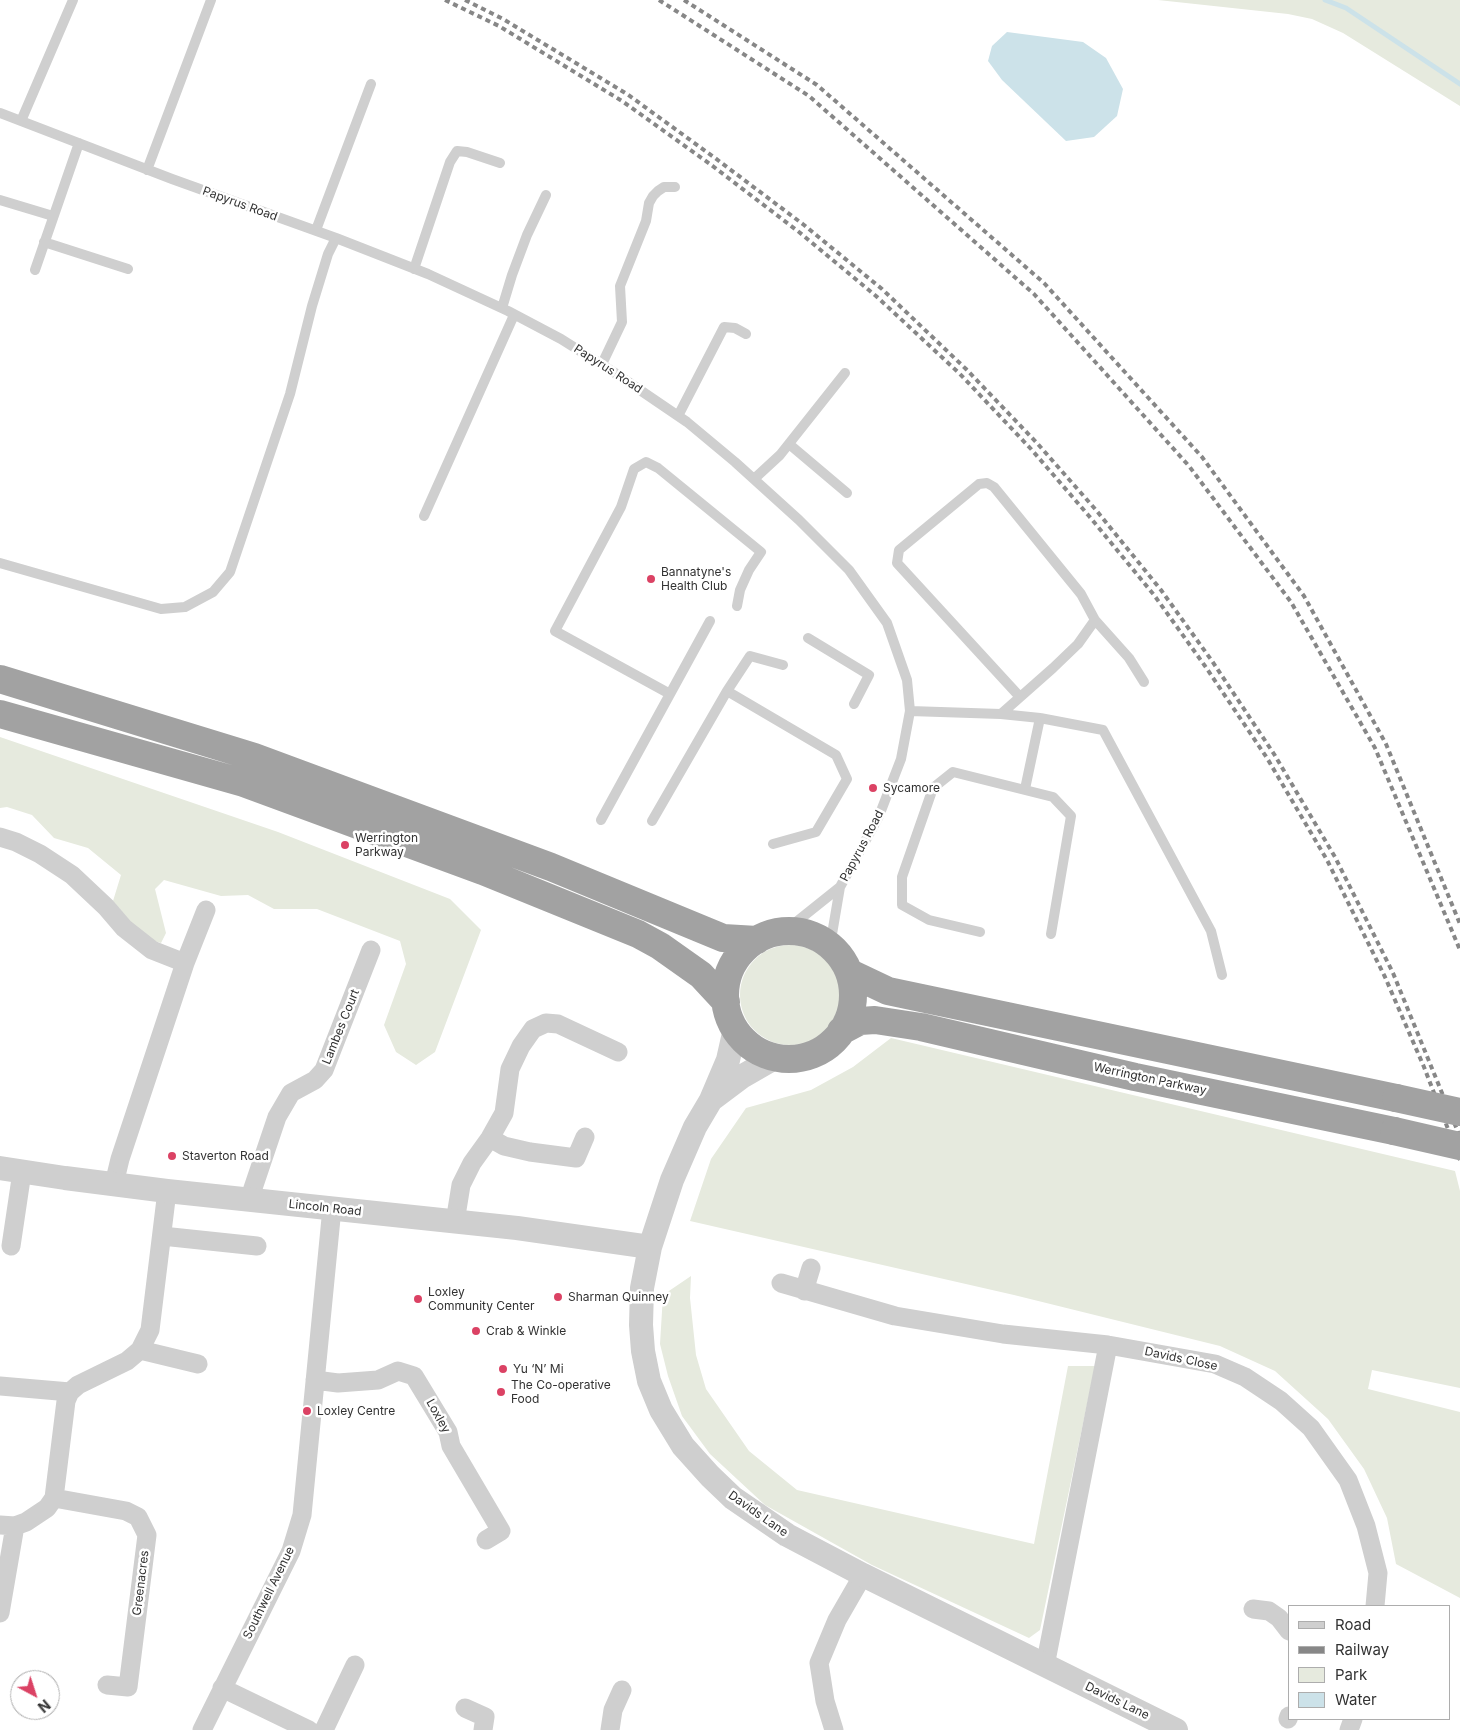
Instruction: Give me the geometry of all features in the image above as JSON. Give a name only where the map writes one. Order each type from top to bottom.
[{"type":"highway","points":[[0,679],[254,757],[551,867],[723,938],[756,940]]},
{"type":"highway","points":[[0,714],[244,783],[539,894],[638,934],[660,946],[701,975],[726,1002]]},
{"type":"highway","points":[[785,931],[801,932],[816,937],[838,954],[850,974],[853,988],[852,1004],[849,1018],[841,1032],[829,1045],[812,1054],[794,1058],[776,1057],[760,1052],[746,1042],[735,1029],[729,1016],[726,1002],[726,984],[732,966],[742,951],[756,940],[770,934],[785,931]]},
{"type":"highway","points":[[850,974],[888,991],[1460,1112]]},
{"type":"highway","name":"Werrington Parkway","points":[[841,1032],[860,1021],[875,1020],[921,1027],[1135,1077],[1460,1146]]},
{"type":"street","points":[[0,837],[16,842],[40,854],[72,874],[106,907],[124,928],[152,950],[185,963]]},
{"type":"street","points":[[114,1184],[120,1159],[185,963],[206,910]]},
{"type":"street","name":"Lambes Court","points":[[249,1200],[277,1117],[291,1093],[315,1080],[324,1070],[371,950]]},
{"type":"street","points":[[456,1222],[461,1185],[472,1163],[504,1114],[510,1069],[521,1046],[533,1029],[546,1022],[558,1024],[618,1052]]},
{"type":"street","name":"Davids Lane","points":[[735,1029],[728,1060],[711,1100],[695,1127],[672,1180],[650,1247],[642,1288],[641,1325],[643,1351],[649,1381],[661,1410],[683,1446],[733,1498],[787,1535],[862,1575],[1176,1730]]},
{"type":"street","name":"Davids Lane","points":[[711,1100],[744,1076],[776,1057]]},
{"type":"street","points":[[490,1138],[504,1146],[530,1152],[576,1158],[585,1137]]},
{"type":"street","points":[[11,1170],[12,1246]]},
{"type":"street","name":"Lincoln Road","points":[[11,1170],[167,1191],[518,1228],[650,1247]]},
{"type":"street","points":[[0,1613],[8,1525],[36,1516],[47,1508],[54,1498],[66,1402],[70,1392],[78,1385],[128,1361],[140,1350],[150,1330],[167,1191]]},
{"type":"street","name":"Southwell Avenue","points":[[202,1730],[290,1551],[302,1515],[332,1208]]},
{"type":"street","points":[[162,1236],[257,1246]]},
{"type":"street","points":[[804,1291],[811,1268]]},
{"type":"street","name":"Davids Close","points":[[781,1284],[895,1316],[1003,1334],[1108,1345],[1216,1364],[1245,1378],[1281,1401],[1311,1428],[1348,1480],[1366,1526],[1378,1573],[1375,1605]]},
{"type":"street","points":[[1045,1666],[1108,1345]]},
{"type":"street","points":[[140,1350],[198,1364]]},
{"type":"street","name":"Loxley","points":[[315,1380],[338,1383],[364,1382],[378,1380],[398,1371],[414,1376],[448,1432],[451,1446],[501,1531],[486,1540]]},
{"type":"street","points":[[0,1386],[70,1392]]},
{"type":"street","name":"Greenacres","points":[[54,1498],[126,1511],[138,1517],[147,1535],[128,1687],[107,1685]]},
{"type":"street","points":[[834,1730],[825,1701],[819,1663],[837,1620],[862,1575]]},
{"type":"street","points":[[1253,1608],[1269,1611],[1279,1618],[1288,1630]]},
{"type":"street","points":[[324,1730],[355,1665]]},
{"type":"street","points":[[222,1688],[309,1730]]},
{"type":"street","points":[[610,1730],[613,1710],[622,1690]]},
{"type":"street","points":[[465,1708],[485,1717],[483,1730]]},
{"type":"lane","points":[[21,121],[73,0]]},
{"type":"lane","points":[[148,170],[210,0]]},
{"type":"lane","points":[[316,230],[371,84]]},
{"type":"lane","name":"Papyrus Road","points":[[0,113],[148,170],[316,230],[414,269],[502,308],[562,339],[678,416],[754,479],[799,520],[849,570],[887,623],[907,680],[910,711],[901,759],[879,816],[840,887],[830,946]]},
{"type":"lane","points":[[35,270],[78,143]]},
{"type":"lane","points":[[414,269],[450,162],[458,152],[467,152],[500,163]]},
{"type":"lane","points":[[602,364],[622,322],[620,286],[646,221],[649,203],[653,196],[664,187],[675,187]]},
{"type":"lane","points":[[502,308],[524,243],[546,195]]},
{"type":"lane","points":[[0,200],[53,216]]},
{"type":"lane","points":[[0,563],[161,609],[185,607],[213,592],[230,572],[290,394],[315,297],[328,254],[336,238]]},
{"type":"lane","points":[[44,242],[128,269]]},
{"type":"lane","points":[[424,516],[514,315]]},
{"type":"lane","points":[[678,416],[724,327],[735,328],[746,334]]},
{"type":"lane","points":[[754,479],[780,455],[845,372]]},
{"type":"lane","points":[[789,444],[847,493]]},
{"type":"lane","points":[[670,694],[555,631],[621,507],[634,468],[646,462],[658,468],[761,552],[749,570],[740,590],[737,606]]},
{"type":"lane","points":[[1020,697],[897,563],[899,550],[979,484],[987,483],[994,487],[1081,594],[1095,620],[1129,658],[1144,682]]},
{"type":"lane","points":[[1002,714],[1078,644],[1095,620]]},
{"type":"lane","points":[[601,820],[710,621]]},
{"type":"lane","points":[[808,638],[869,675],[854,704]]},
{"type":"lane","points":[[652,821],[727,691],[750,656],[783,665]]},
{"type":"lane","points":[[727,691],[836,755],[847,779],[816,832],[774,844]]},
{"type":"lane","points":[[910,711],[1002,714],[1040,718],[1102,730],[1211,931],[1222,975]]},
{"type":"lane","points":[[1025,789],[1040,718]]},
{"type":"lane","points":[[980,932],[929,920],[902,905],[902,877],[933,788],[953,772],[1053,797],[1071,816],[1051,934]]},
{"type":"lane","name":"Papyrus Road","points":[[785,931],[840,887]]},
{"type":"green space","points":[[1158,0],[1460,0],[1460,106],[1343,33],[1312,19],[1288,14]]},
{"type":"green space","points":[[0,737],[278,832],[450,899],[481,930],[435,1052],[416,1065],[396,1052],[384,1025],[406,964],[400,941],[317,909],[274,909],[248,895],[221,896],[164,880],[155,889],[166,933],[161,943],[145,939],[113,901],[121,875],[88,848],[54,838],[32,815],[7,807],[0,808]]},
{"type":"green space","points":[[790,945],[809,949],[825,960],[836,976],[840,995],[836,1014],[825,1030],[809,1041],[790,1045],[771,1041],[755,1030],[744,1014],[740,995],[744,976],[755,960],[771,949]]},
{"type":"green space","points":[[891,1038],[1455,1171],[1460,1191],[1460,1388],[1372,1370],[1368,1389],[1460,1412],[1460,1598],[1396,1564],[1387,1518],[1364,1469],[1328,1419],[1275,1371],[1220,1346],[1014,1295],[690,1221],[711,1159],[746,1108],[811,1090],[853,1067]]},
{"type":"green space","points":[[691,1276],[690,1298],[696,1355],[706,1389],[749,1451],[797,1490],[1034,1544],[1068,1366],[1095,1366],[1040,1630],[1029,1638],[872,1565],[765,1505],[710,1454],[682,1416],[668,1376],[660,1344],[663,1295]]},
{"type":"water","points":[[1007,32],[1083,42],[1106,58],[1123,89],[1117,116],[1094,137],[1066,141],[1002,80],[988,61],[992,46]]},
{"type":"waterway","points":[[1325,0],[1346,8],[1460,84]]},
{"type":"railway","points":[[445,0],[499,26],[622,101],[710,164],[799,232],[876,296],[960,374],[1031,449],[1154,595],[1267,758],[1327,860],[1385,977],[1424,1067],[1460,1160]]},
{"type":"railway","points":[[465,0],[503,19],[627,94],[804,225],[882,289],[966,369],[1037,443],[1096,510],[1161,590],[1212,661],[1274,754],[1335,857],[1393,973],[1460,1137]]},
{"type":"railway","points":[[659,0],[809,96],[1034,294],[1189,466],[1291,602],[1375,748],[1460,950]]},
{"type":"railway","points":[[684,0],[817,85],[1044,283],[1202,457],[1304,596],[1386,744],[1460,924]]},
{"type":"place","name":"Bannatyne's Health Club","points":[[651,579]]},
{"type":"place","name":"Sycamore","points":[[873,788]]},
{"type":"place","name":"Werrington Parkway","points":[[345,845]]},
{"type":"place","name":"Staverton Road","points":[[172,1156]]},
{"type":"place","name":"Sharman Quinney","points":[[558,1297]]},
{"type":"place","name":"Loxley Community Center","points":[[418,1299]]},
{"type":"place","name":"Crab & Winkle","points":[[476,1331]]},
{"type":"place","name":"Yu ‘N’ Mi","points":[[503,1369]]},
{"type":"place","name":"The Co-operative Food","points":[[501,1392]]},
{"type":"place","name":"Loxley Centre","points":[[307,1411]]}]
